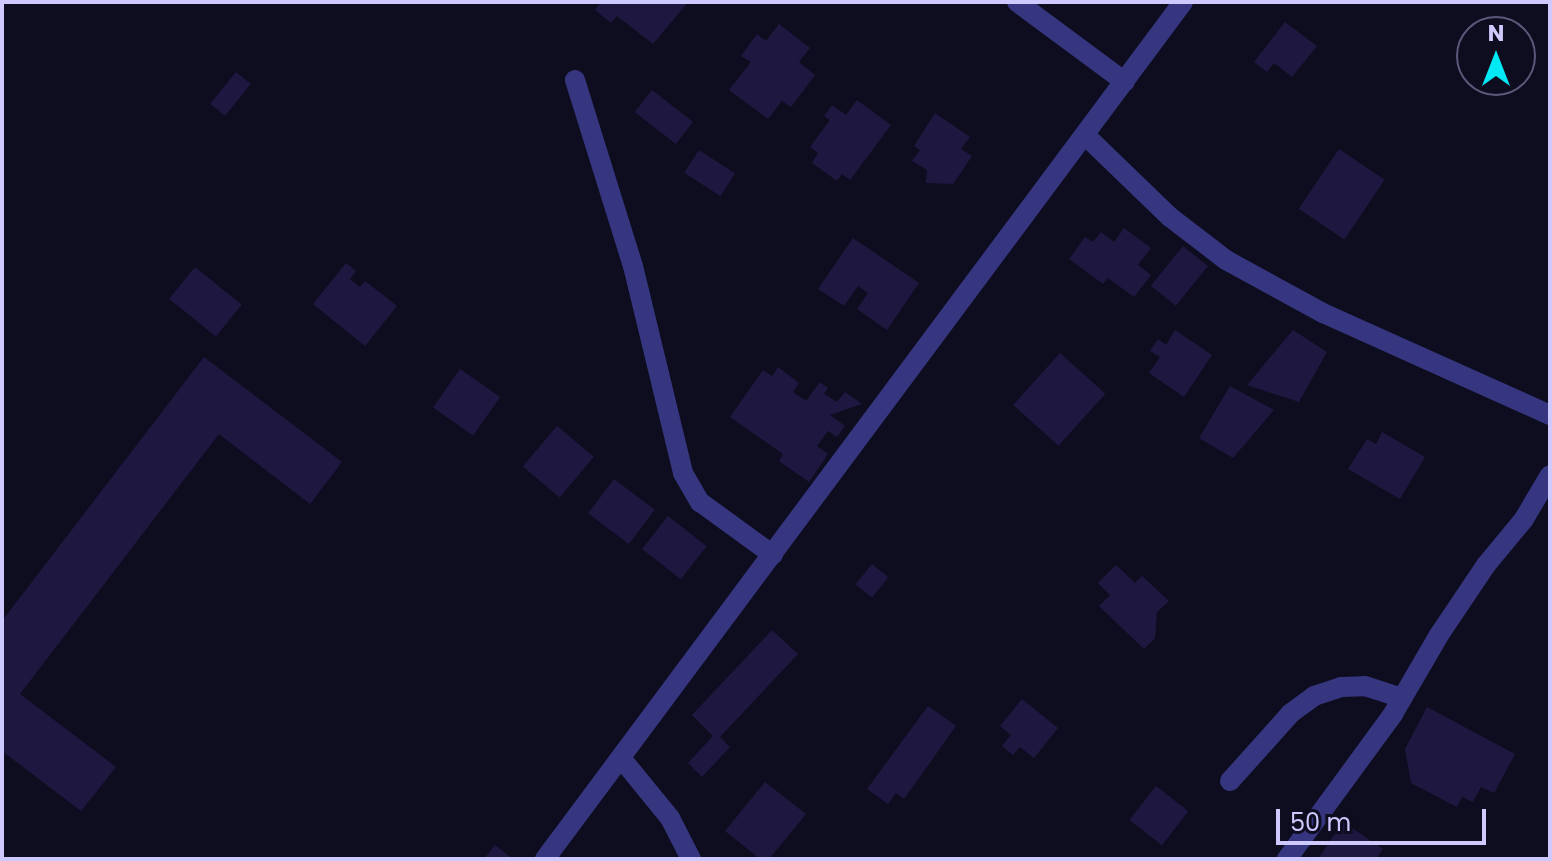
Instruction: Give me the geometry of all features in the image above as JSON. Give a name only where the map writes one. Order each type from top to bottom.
[{"type":"street","points":[[1017,2],[1125,82]]},
{"type":"street","points":[[545,859],[1183,2]]},
{"type":"street","points":[[575,80],[633,266],[683,473],[700,502],[773,555]]},
{"type":"street","points":[[1086,136],[1170,217],[1226,260],[1323,313],[1550,415]]},
{"type":"street","points":[[1287,859],[1402,698],[1439,635],[1486,565],[1524,519],[1550,475]]},
{"type":"street","points":[[1230,781],[1291,713],[1314,696],[1341,687],[1365,686],[1402,698]]},
{"type":"street","points":[[621,758],[670,818],[691,859]]},
{"type":"building","points":[[601,2],[688,2],[653,44],[617,16],[611,23],[595,10]]},
{"type":"building","points":[[1285,22],[1317,46],[1292,77],[1274,63],[1267,72],[1254,62]]},
{"type":"building","points":[[779,24],[810,48],[799,62],[815,75],[791,107],[782,101],[768,119],[729,90],[751,62],[741,56],[757,34],[766,41]]},
{"type":"building","points":[[236,72],[251,84],[225,116],[210,104]]},
{"type":"building","points":[[652,90],[693,122],[676,144],[635,112]]},
{"type":"building","points":[[857,100],[891,125],[850,180],[842,174],[837,181],[812,163],[818,153],[810,147],[830,120],[824,116],[832,105],[846,115]]},
{"type":"building","points":[[935,113],[970,137],[961,149],[972,156],[953,184],[926,183],[927,170],[912,161],[920,150],[914,146]]},
{"type":"building","points":[[1339,149],[1385,180],[1344,239],[1299,209]]},
{"type":"building","points":[[699,150],[735,173],[720,196],[684,173]]},
{"type":"building","points":[[1124,228],[1151,248],[1138,265],[1151,275],[1134,297],[1108,278],[1103,284],[1069,259],[1085,237],[1093,242],[1101,232],[1114,242]]},
{"type":"building","points":[[853,238],[919,283],[887,330],[857,309],[868,293],[858,286],[844,306],[818,289]]},
{"type":"building","points":[[1183,246],[1208,266],[1176,306],[1151,286]]},
{"type":"building","points":[[346,263],[356,271],[350,279],[360,287],[365,281],[397,306],[365,346],[313,304]]},
{"type":"building","points":[[195,267],[242,305],[216,337],[169,299]]},
{"type":"building","points":[[1175,330],[1212,355],[1184,397],[1149,373],[1160,357],[1150,351],[1158,339],[1166,345]]},
{"type":"building","points":[[1293,330],[1327,352],[1299,402],[1247,385]]},
{"type":"building","points":[[1060,353],[1105,394],[1058,446],[1013,405]]},
{"type":"building","points":[[204,357],[342,462],[310,504],[219,434],[20,694],[116,767],[81,811],[2,751],[2,621]]},
{"type":"building","points":[[778,367],[799,383],[793,392],[806,401],[820,382],[828,388],[824,394],[837,402],[845,392],[862,404],[830,415],[845,426],[837,437],[828,431],[817,446],[828,454],[809,482],[779,461],[783,454],[730,417],[763,370],[772,376]]},
{"type":"building","points":[[460,369],[500,397],[473,436],[433,408]]},
{"type":"building","points":[[1230,386],[1274,410],[1233,458],[1199,438]]},
{"type":"building","points":[[557,426],[594,457],[560,497],[523,467]]},
{"type":"building","points":[[1382,432],[1425,457],[1400,499],[1348,469],[1367,439],[1376,444]]},
{"type":"building","points":[[614,479],[655,510],[629,544],[588,513]]},
{"type":"building","points":[[668,516],[707,546],[681,579],[642,549]]},
{"type":"building","points":[[872,564],[888,577],[872,597],[856,584]]},
{"type":"building","points":[[1116,565],[1135,583],[1142,576],[1169,601],[1157,612],[1155,638],[1144,649],[1099,606],[1110,595],[1098,583]]},
{"type":"building","points":[[772,630],[798,654],[720,737],[730,747],[702,777],[688,763],[713,736],[692,715]]},
{"type":"building","points":[[1022,699],[1058,728],[1034,758],[1020,747],[1013,755],[1002,746],[1011,735],[1000,726]]},
{"type":"building","points":[[928,706],[956,726],[904,799],[896,793],[888,804],[867,789]]},
{"type":"building","points":[[1427,707],[1515,754],[1494,793],[1481,787],[1473,802],[1462,797],[1457,807],[1411,783],[1405,749]]},
{"type":"building","points":[[765,782],[806,814],[769,859],[760,859],[725,831]]},
{"type":"building","points":[[1156,786],[1188,811],[1162,845],[1130,820]]},
{"type":"building","points":[[1343,822],[1383,849],[1376,859],[1318,859]]},
{"type":"building","points":[[495,845],[513,859],[484,859]]}]
